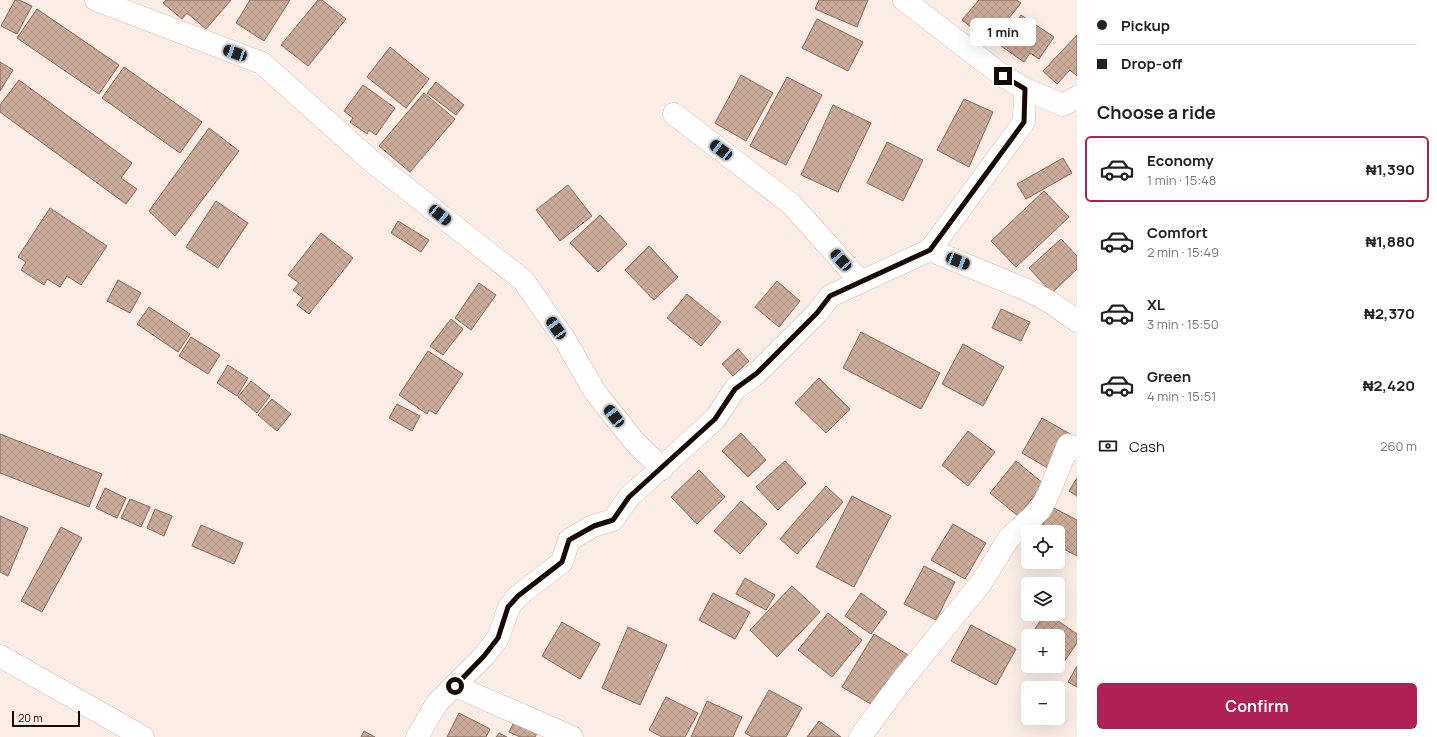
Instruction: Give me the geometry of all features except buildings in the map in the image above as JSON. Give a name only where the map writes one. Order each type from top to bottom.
[{"type":"street","points":[[96,0],[262,63],[369,159],[523,280],[565,340],[595,392],[634,441],[662,469]]},
{"type":"street","points":[[904,0],[1003,76],[1025,89],[1063,105],[1077,97]]},
{"type":"street","points":[[417,737],[438,703],[484,656],[498,638],[508,607],[518,596],[562,562],[569,540],[594,526],[613,520],[629,497],[662,469],[715,419],[735,389],[757,373],[817,313],[830,296],[930,250],[1024,122],[1025,89]]},
{"type":"street","points":[[674,114],[791,204],[861,282]]},
{"type":"street","points":[[930,250],[1039,296],[1077,321]]},
{"type":"street","points":[[860,737],[903,679],[981,583],[1009,538],[1040,510],[1049,493],[1068,446],[1073,449],[1077,448]]},
{"type":"street","points":[[0,656],[143,737]]},
{"type":"street","points":[[455,686],[572,737]]},
{"type":"route","points":[[455,686],[484,656],[498,638],[508,607],[518,596],[562,562],[569,540],[594,526],[613,520],[629,497],[662,469],[715,419],[735,389],[757,373],[817,313],[830,296],[930,250],[1024,122],[1025,89],[1003,76]]}]
